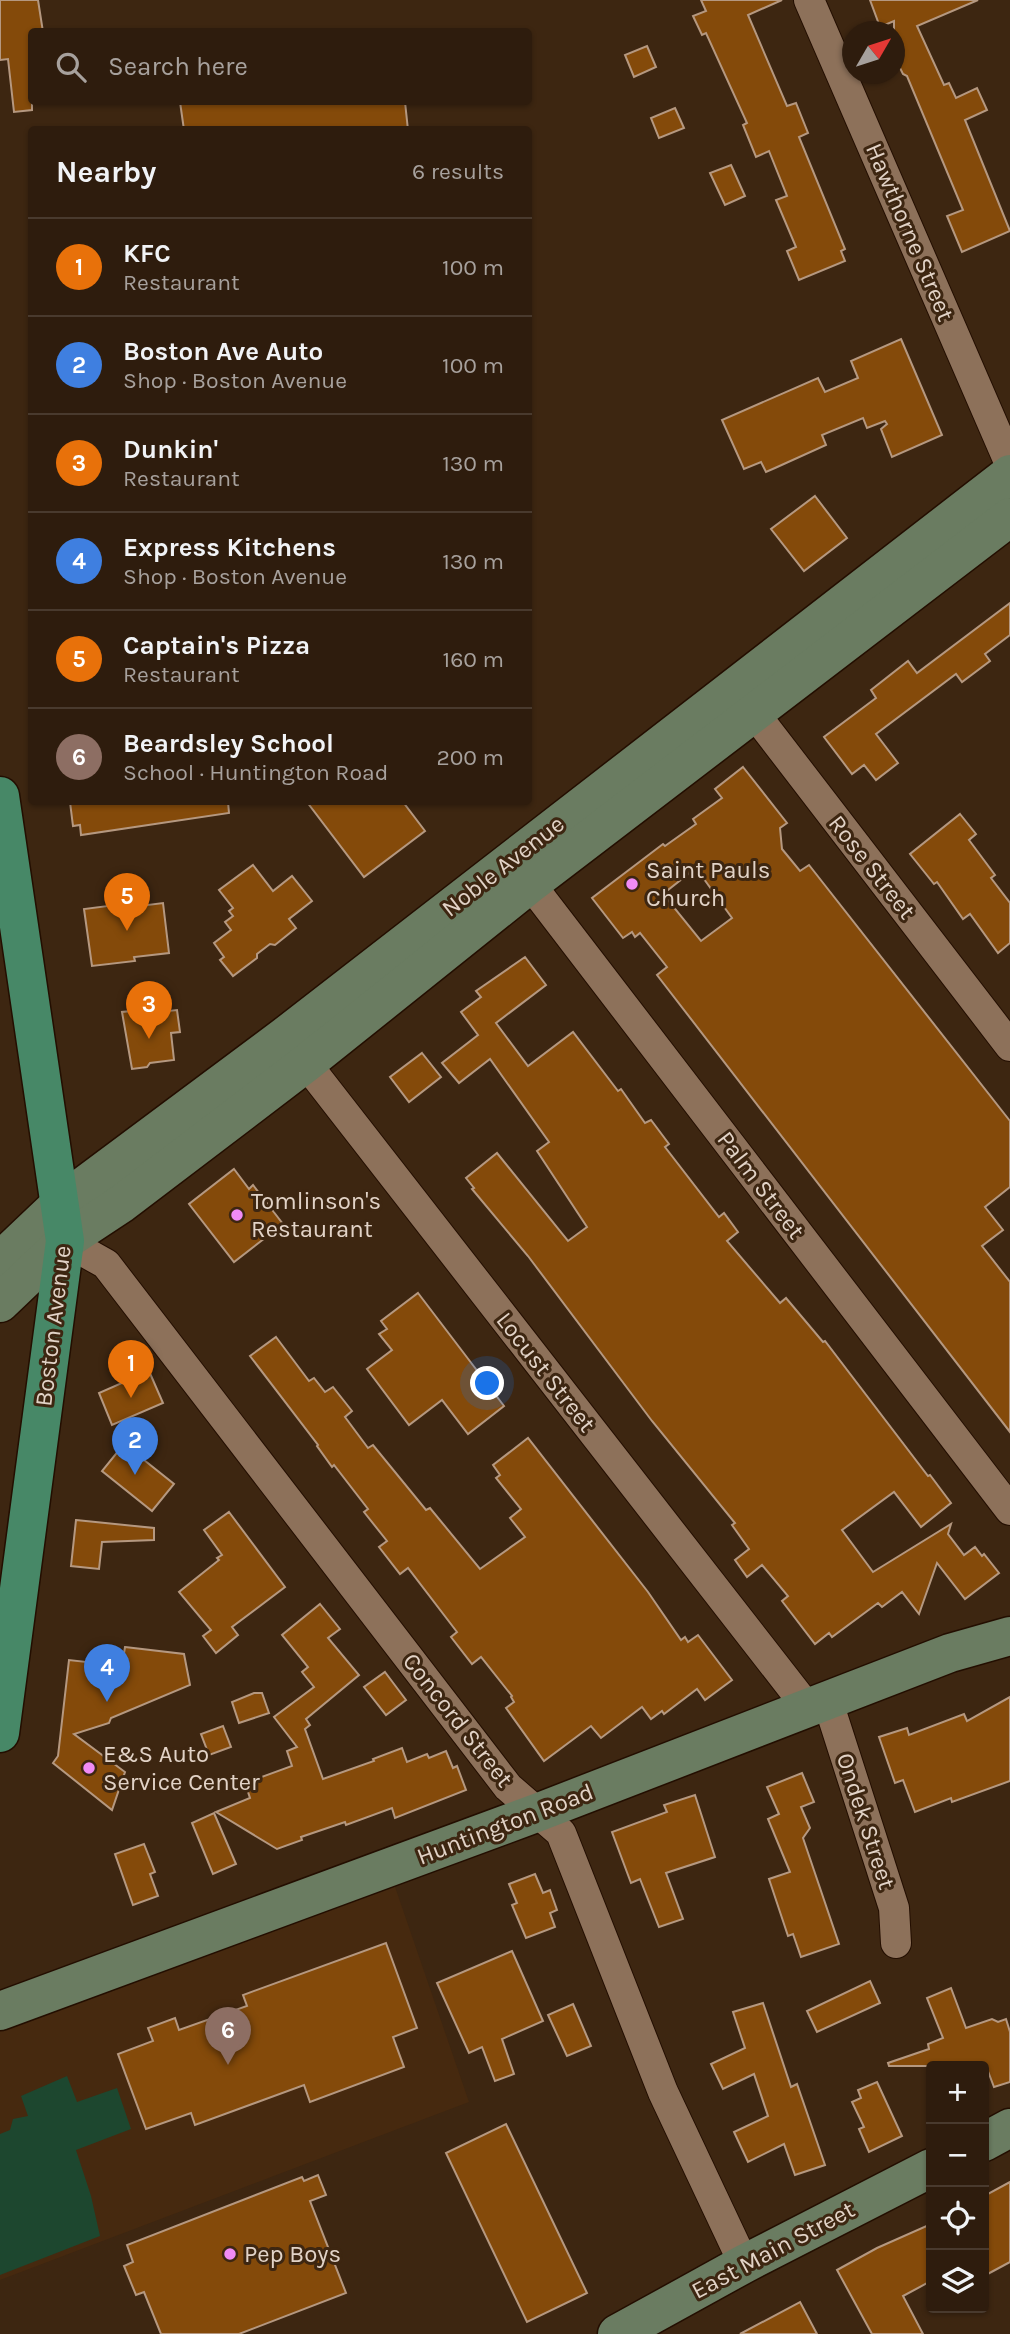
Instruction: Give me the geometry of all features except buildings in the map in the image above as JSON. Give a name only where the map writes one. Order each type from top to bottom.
[{"type":"main road","name":"Noble Avenue","points":[[745,701],[1010,474]]},
{"type":"main road","name":"Noble Avenue","points":[[0,1303],[65,1241],[121,1204],[295,1050],[521,872],[745,701],[1010,517]]},
{"type":"main road","name":"Boston Avenue","points":[[0,796],[65,1241],[0,1733]]},
{"type":"main road","name":"Noble Avenue","points":[[0,1261],[61,1203],[295,1050]]},
{"type":"main road","name":"Huntington Road","points":[[0,2011],[539,1812],[950,1653],[1010,1636]]},
{"type":"main road","points":[[989,2139],[1010,2128]]},
{"type":"main road","name":"East Main Street","points":[[617,2334],[744,2264],[926,2171]]},
{"type":"street","name":"Hawthorne Street","points":[[809,0],[1010,464]]},
{"type":"street","name":"Rose Street","points":[[745,701],[1010,1046]]},
{"type":"street","name":"Palm Street","points":[[521,872],[1010,1510]]},
{"type":"street","name":"Locust Street","points":[[295,1050],[817,1703]]},
{"type":"street","name":"Concord Street","points":[[65,1241],[106,1264],[508,1787],[561,1833],[663,2092],[744,2264]]},
{"type":"street","name":"Ondek Street","points":[[817,1703],[894,1908],[896,1943]]},
{"type":"shaded area","points":[[393,1881],[469,2102],[0,2280],[0,2028]]},
{"type":"green space","points":[[67,2076],[77,2102],[117,2088],[131,2129],[76,2150],[100,2236],[0,2275],[0,2134],[10,2130],[13,2119],[28,2116],[21,2096]]},
{"type":"place","name":"Saint Pauls Church","points":[[632,884]]},
{"type":"place","name":"Captain's Pizza","points":[[127,931]]},
{"type":"place","name":"Dunkin'","points":[[149,1039]]},
{"type":"place","name":"Tomlinson's Restaurant","points":[[237,1215]]},
{"type":"place","name":"KFC","points":[[131,1398]]},
{"type":"place","name":"Boston Ave Auto","points":[[135,1475]]},
{"type":"place","name":"Express Kitchens","points":[[107,1702]]},
{"type":"place","name":"E&S Auto Service Center","points":[[89,1768]]},
{"type":"place","name":"Beardsley School","points":[[228,2065]]},
{"type":"place","name":"Pep Boys","points":[[230,2254]]}]
